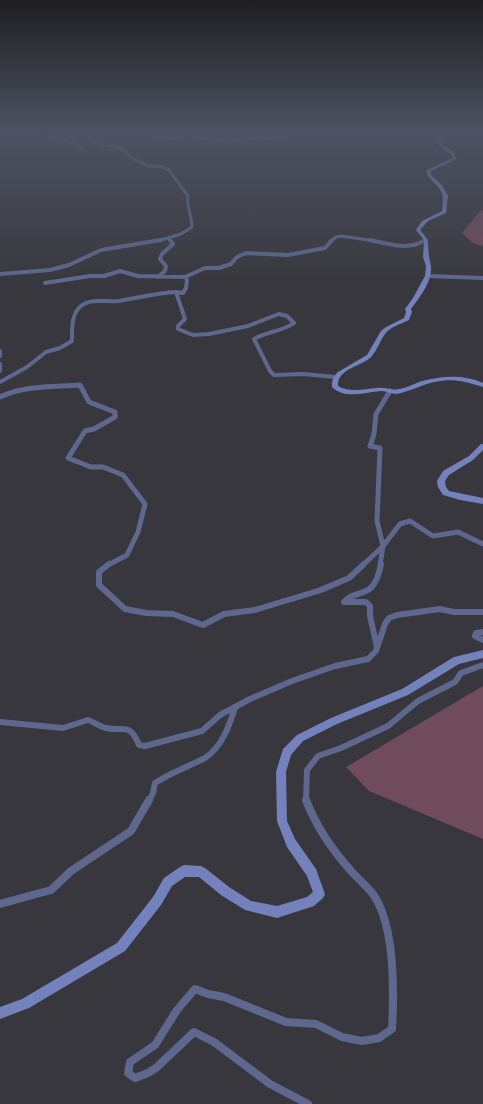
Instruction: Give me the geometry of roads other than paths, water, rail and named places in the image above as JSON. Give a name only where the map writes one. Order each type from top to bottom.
[{"type":"main road","points":[[437,183],[446,196],[444,212],[427,218],[421,223],[418,230],[426,240],[426,257],[429,266],[428,276],[408,309],[409,312],[406,319],[383,332],[369,356],[352,364],[336,377],[335,387],[342,390],[357,392],[384,389],[395,392],[430,380],[443,378],[462,379],[483,385]]},
{"type":"main road","points":[[483,446],[471,458],[446,473],[441,482],[446,493],[483,501]]},
{"type":"main road","points":[[0,1013],[25,1004],[75,976],[121,947],[157,901],[168,882],[184,871],[201,872],[225,891],[249,906],[277,912],[310,902],[319,894],[312,874],[291,843],[282,820],[281,772],[287,752],[300,738],[327,724],[405,692],[457,660],[483,654]]},
{"type":"street","points":[[0,274],[50,270],[69,265],[101,250],[168,238],[181,234],[192,227],[192,217],[187,201],[188,196],[182,190],[178,183]]},
{"type":"street","points":[[45,283],[90,276],[104,276],[120,271],[138,276],[185,277],[204,268],[223,267],[231,264],[233,259],[246,253],[288,255],[325,248],[328,243],[338,236],[357,237],[386,244],[410,246],[416,246],[426,240]]},
{"type":"street","points":[[158,277],[165,271],[166,266],[160,259],[161,254],[173,244],[168,238]]},
{"type":"street","points":[[428,276],[483,278]]},
{"type":"street","points":[[0,382],[3,382],[27,367],[46,352],[60,348],[72,342],[71,327],[76,312],[81,306],[89,303],[124,299],[155,293],[183,293],[186,288],[187,280],[185,277]]},
{"type":"street","points":[[176,292],[185,319],[178,326],[178,329],[194,335],[206,335],[258,322],[277,314],[283,314],[292,318],[294,323],[280,331],[260,335],[254,339],[270,371],[274,375],[303,374],[336,377]]},
{"type":"street","points":[[0,351],[0,356]]},
{"type":"street","points":[[0,364],[0,369]]},
{"type":"street","points":[[0,397],[17,389],[33,386],[62,387],[80,385],[89,402],[99,407],[111,408],[115,412],[115,417],[94,429],[85,431],[68,458],[90,467],[103,467],[123,475],[127,483],[142,497],[145,504],[138,532],[127,555],[109,564],[99,572],[99,585],[125,608],[146,613],[173,614],[203,625],[224,614],[255,610],[349,578],[383,546],[400,524],[410,521],[433,536],[458,532],[483,544]]},
{"type":"street","points":[[377,648],[370,616],[370,606],[366,602],[344,602],[349,596],[368,591],[379,576],[383,546],[380,529],[377,522],[380,448],[370,446],[374,434],[376,414],[390,391]]},
{"type":"street","points":[[0,722],[63,728],[88,720],[106,728],[125,728],[135,734],[139,745],[145,746],[202,731],[220,715],[250,699],[292,681],[335,666],[368,659],[376,651],[385,624],[390,618],[397,615],[440,610],[454,612],[483,612]]},
{"type":"street","points":[[483,632],[476,633],[475,636],[483,640]]},
{"type":"street","points":[[308,1104],[270,1084],[214,1042],[194,1032],[185,1038],[149,1073],[135,1078],[128,1073],[130,1062],[155,1044],[177,1010],[195,989],[208,994],[224,997],[286,1022],[316,1024],[342,1037],[362,1041],[379,1038],[392,1028],[393,1012],[391,957],[388,932],[380,908],[373,894],[351,871],[331,845],[316,821],[306,800],[307,770],[318,756],[341,748],[388,726],[418,701],[455,682],[460,673],[483,664]]},
{"type":"street","points":[[0,904],[6,904],[51,890],[71,871],[131,831],[153,793],[155,783],[166,774],[206,758],[227,732],[235,708]]}]
